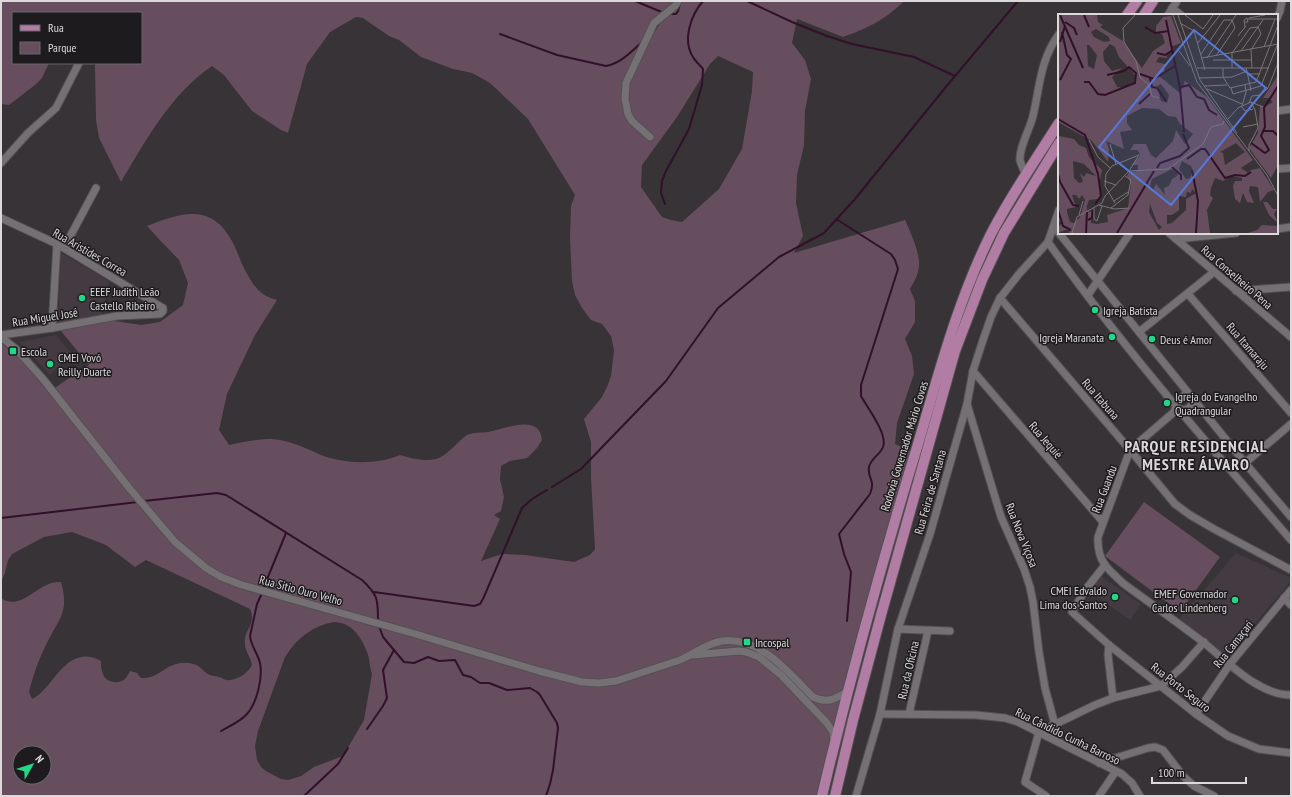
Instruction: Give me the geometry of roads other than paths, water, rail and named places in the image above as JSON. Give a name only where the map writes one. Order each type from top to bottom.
[{"type":"main road","points":[[1128,14],[1137,1]]},
{"type":"main road","points":[[1145,14],[1153,1]]},
{"type":"main road","name":"Rodovia Governador Mário Covas","points":[[822,796],[848,691],[892,528],[956,320],[979,260],[992,233],[1026,174],[1058,125]]},
{"type":"main road","name":"Rodovia Governador Mário Covas","points":[[835,796],[853,720],[881,615],[955,351],[982,280],[1004,233],[1058,145]]},
{"type":"street","points":[[650,137],[632,121],[628,114],[625,99],[626,83],[654,24],[675,6],[678,1]]},
{"type":"street","points":[[1169,14],[1177,1]]},
{"type":"street","points":[[1278,16],[1282,1]]},
{"type":"street","points":[[1172,8],[1180,14]]},
{"type":"street","points":[[1026,174],[1020,160],[1022,149],[1033,116],[1044,60],[1058,36]]},
{"type":"street","points":[[1,163],[28,133],[56,108],[78,64]]},
{"type":"street","points":[[1278,111],[1291,109]]},
{"type":"street","points":[[1278,169],[1291,168]]},
{"type":"street","points":[[64,248],[96,188]]},
{"type":"street","name":"Rua Feira de Santana","points":[[856,796],[880,714],[898,629],[930,534],[967,404],[973,372],[991,317],[1000,298],[1048,242],[1058,213]]},
{"type":"street","name":"Rua Aristides Correa","points":[[1,218],[64,248],[162,308],[163,311]]},
{"type":"street","points":[[1054,227],[1058,232]]},
{"type":"street","points":[[1278,229],[1291,227]]},
{"type":"street","points":[[1060,234],[1291,518]]},
{"type":"street","points":[[1088,295],[1129,234]]},
{"type":"street","name":"Rua Conselheiro Pena","points":[[1170,234],[1291,338]]},
{"type":"street","points":[[1176,240],[1227,234]]},
{"type":"street","points":[[1048,242],[1177,410],[1291,540]]},
{"type":"street","points":[[52,328],[57,244]]},
{"type":"street","points":[[1139,332],[1214,272]]},
{"type":"street","points":[[1236,292],[1291,287]]},
{"type":"street","name":"Rua Itamaraju","points":[[1188,294],[1291,413]]},
{"type":"street","name":"Rua Itabuna","points":[[1000,298],[1167,495],[1182,510],[1214,529],[1291,570]]},
{"type":"street","name":"Rua Miguel José","points":[[1,336],[116,316],[160,314],[163,311]]},
{"type":"street","name":"Rua Sitio Ouro Velho","points":[[1,336],[16,349],[43,379],[164,530],[189,555],[221,577],[242,585],[419,634],[539,671],[582,682],[599,683],[616,681],[690,655],[704,647],[722,641],[740,641],[754,646],[771,658],[813,697],[821,701],[834,699],[848,691]]},
{"type":"street","name":"Rua Jequié","points":[[973,372],[1103,522]]},
{"type":"street","name":"Rua Guandu","points":[[1177,410],[1179,399],[1188,393]]},
{"type":"street","name":"Rua Guandu","points":[[1105,565],[1100,559],[1098,537],[1130,450],[1177,410],[1188,409],[1195,401]]},
{"type":"street","name":"Rua Nova Viçosa","points":[[967,404],[1001,516],[1030,588],[1045,688],[1055,725]]},
{"type":"street","points":[[1245,463],[1291,424]]},
{"type":"street","points":[[1105,565],[1124,584],[1204,642],[1255,683],[1270,691],[1291,695]]},
{"type":"street","name":"Rua Porto Seguro","points":[[1105,565],[1086,589],[1072,612],[1109,645],[1196,714],[1228,736],[1259,749],[1291,753]]},
{"type":"street","name":"Rua Camaçari","points":[[1196,714],[1230,664],[1291,590]]},
{"type":"street","points":[[1284,598],[1291,605]]},
{"type":"street","points":[[898,629],[950,631]]},
{"type":"street","name":"Rua da Oficina","points":[[909,714],[928,631]]},
{"type":"street","points":[[1044,795],[1025,782],[1039,732],[1113,698],[1161,686],[1182,667],[1204,642]]},
{"type":"street","points":[[1109,645],[1108,654],[1113,698]]},
{"type":"street","name":"Rua Sitio Ouro Velho","points":[[690,655],[739,651],[759,657],[781,676],[822,718],[833,732],[835,744]]},
{"type":"street","name":"Rua Cândido Cunha Barroso","points":[[880,714],[990,716],[1018,722],[1116,771],[1132,783],[1140,796]]},
{"type":"street","points":[[1099,763],[1144,749],[1155,747],[1159,748],[1163,750],[1183,776],[1194,786],[1214,796]]},
{"type":"street","points":[[1099,796],[1116,771]]},
{"type":"waterway","points":[[635,1],[664,13]]},
{"type":"waterway","points":[[665,204],[661,193],[662,181],[689,129],[702,85],[703,69],[694,58],[690,50],[688,36],[692,20],[703,1]]},
{"type":"waterway","points":[[747,1],[792,22],[827,36],[852,44],[914,57],[955,76]]},
{"type":"waterway","points":[[552,487],[581,469],[666,381],[718,308],[779,257],[824,233],[855,199],[1018,1]]},
{"type":"waterway","points":[[668,14],[676,14],[680,3]]},
{"type":"waterway","points":[[654,31],[660,21]]},
{"type":"waterway","points":[[500,34],[557,55],[606,66],[621,60],[642,42]]},
{"type":"waterway","points":[[836,219],[891,254],[898,269],[861,385],[861,396],[883,435],[883,447],[869,467],[869,474],[872,482],[870,494],[839,534],[844,554],[851,572],[847,621]]},
{"type":"waterway","points":[[374,592],[474,606],[480,604],[522,508],[532,499],[547,490]]},
{"type":"waterway","points":[[144,501],[217,493],[226,495],[362,580],[376,598],[378,620]]},
{"type":"waterway","points":[[1,518],[138,502]]},
{"type":"waterway","points":[[263,589],[286,533]]},
{"type":"waterway","points":[[221,731],[245,717],[251,709],[256,697],[260,682],[261,669],[250,636],[257,604],[262,593]]},
{"type":"waterway","points":[[379,626],[383,637],[404,662],[414,663],[428,657],[439,661],[455,660],[463,675],[471,677],[480,683],[489,683],[507,690],[530,688],[540,695],[557,723],[558,728],[553,770],[546,796]]},
{"type":"waterway","points":[[367,729],[387,698],[383,670],[394,650]]},
{"type":"waterway","points":[[304,796],[338,764],[348,748]]},
{"type":"place","name":"EEEF Judith Leão Castello Ribeiro","points":[[82,298]]},
{"type":"place","name":"Igreja Batista","points":[[1095,310]]},
{"type":"place","name":"Igreja Maranata","points":[[1112,337]]},
{"type":"place","name":"Deus é Amor","points":[[1152,339]]},
{"type":"place","name":"Escola","points":[[13,351]]},
{"type":"place","name":"CMEI Vovó Reilly Duarte","points":[[50,364]]},
{"type":"place","name":"Igreja do Evangelho Quadrangular","points":[[1167,403]]},
{"type":"place","name":"CMEI Edvaldo Lima dos Santos","points":[[1115,597]]},
{"type":"place","name":"EMEF Governador Carlos Lindenberg","points":[[1235,600]]},
{"type":"place","name":"Incospal","points":[[747,642]]},
{"type":"district","name":"PARQUE RESIDENCIAL MESTRE ÁLVARO","points":[[1196,455]]}]
